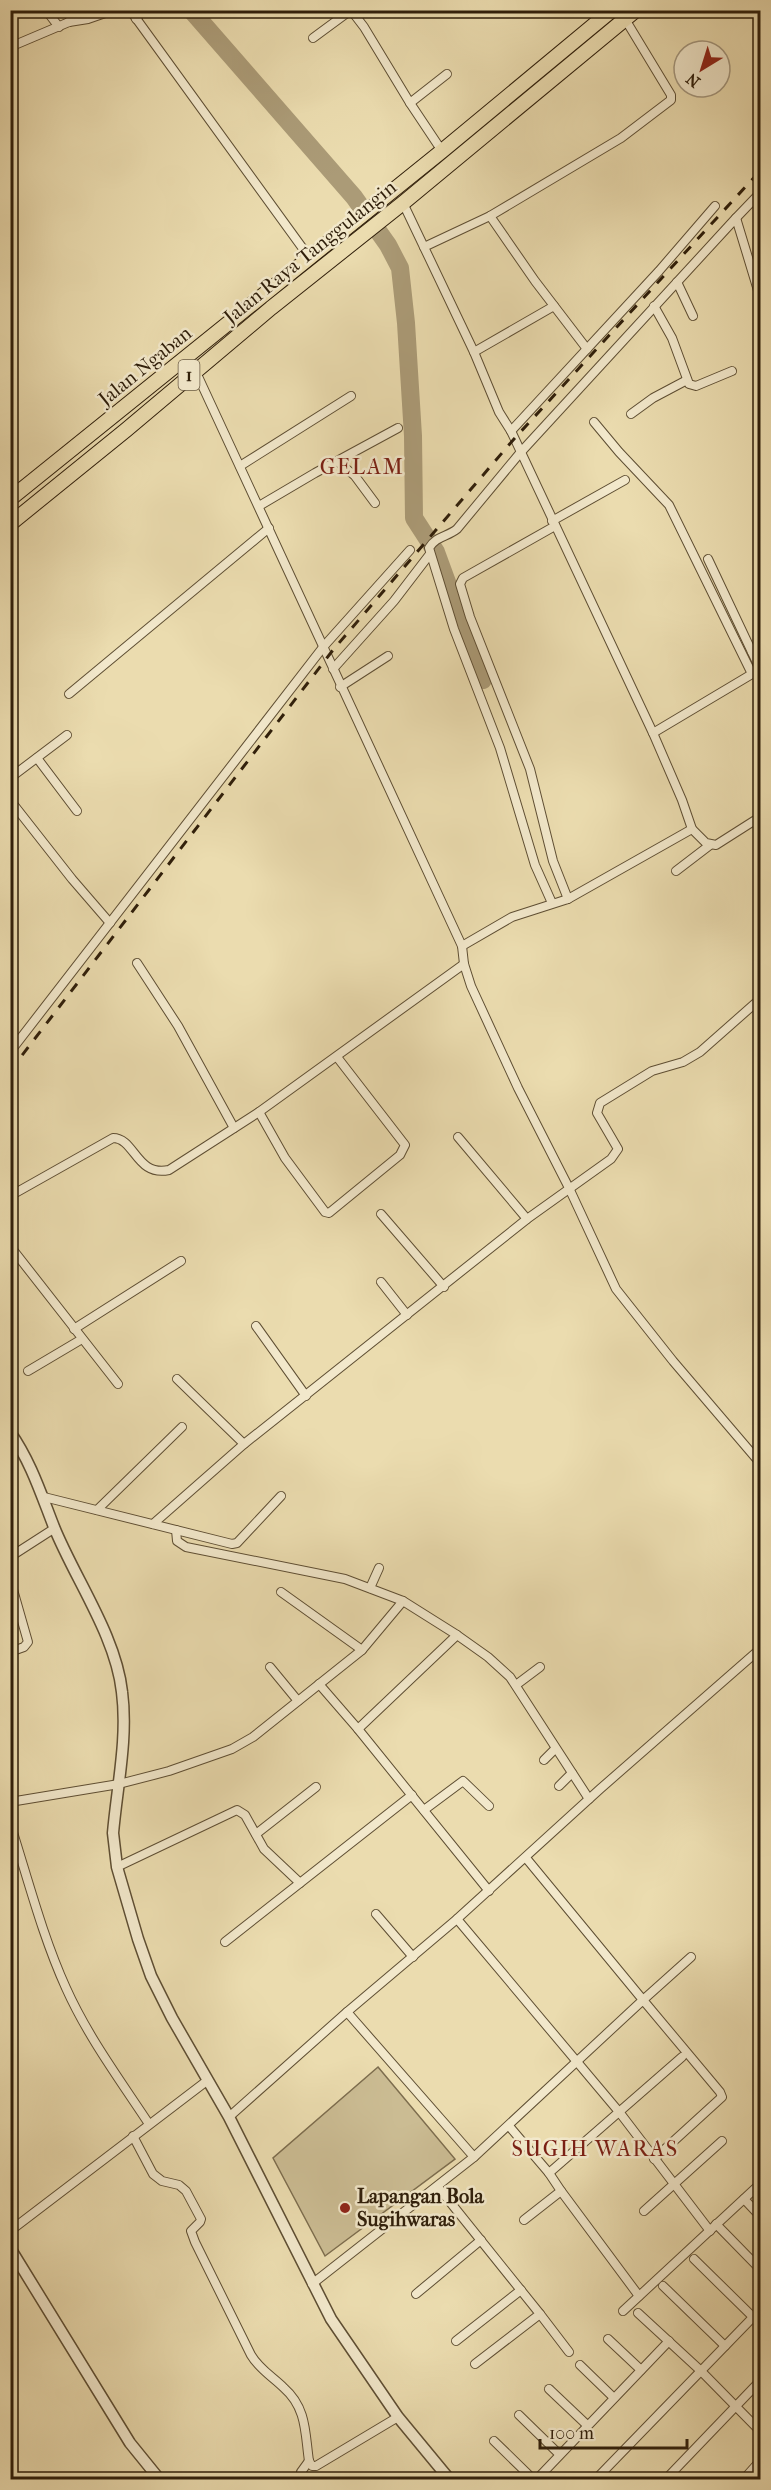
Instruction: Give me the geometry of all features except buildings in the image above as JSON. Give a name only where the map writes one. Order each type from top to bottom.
[{"type":"highway","name":"Jalan Raya Tanggulangin","points":[[359,217],[612,10]]},
{"type":"highway","name":"Jalan Raya Tanggulangin","points":[[10,524],[126,430],[195,370],[403,203],[631,15]]},
{"type":"highway","name":"Jalan Ngaban","points":[[10,499],[359,217]]},
{"type":"street","points":[[46,10],[58,27]]},
{"type":"street","points":[[69,22],[77,10]]},
{"type":"street","points":[[130,10],[309,257]]},
{"type":"street","points":[[136,19],[142,10]]},
{"type":"street","points":[[312,38],[351,10],[442,151]]},
{"type":"street","points":[[10,46],[69,22],[88,19],[110,11]]},
{"type":"street","points":[[424,247],[490,216],[621,138],[671,100],[671,95],[631,15]]},
{"type":"street","points":[[410,103],[447,74]]},
{"type":"street","points":[[333,669],[394,601],[430,548],[457,529],[520,453],[760,193]]},
{"type":"street","points":[[403,203],[474,352],[499,412],[511,431],[653,733],[692,829],[710,845]]},
{"type":"street","points":[[511,431],[715,206]]},
{"type":"street","points":[[490,216],[587,349]]},
{"type":"street","points":[[736,218],[760,297]]},
{"type":"street","points":[[677,282],[693,316]]},
{"type":"street","points":[[474,352],[554,306]]},
{"type":"street","points":[[654,306],[672,338],[687,380],[691,385],[696,386],[732,371]]},
{"type":"street","points":[[195,370],[462,946],[464,964],[518,1088],[621,1297],[760,1463]]},
{"type":"street","points":[[631,414],[653,398],[687,380]]},
{"type":"street","points":[[240,466],[351,396]]},
{"type":"street","points":[[594,422],[669,505],[757,667]]},
{"type":"street","points":[[259,506],[398,428]]},
{"type":"street","points":[[337,461],[355,476],[375,503]]},
{"type":"street","points":[[567,899],[553,861],[530,769],[470,616],[460,584],[463,578],[625,480]]},
{"type":"street","points":[[69,694],[269,528]]},
{"type":"street","points":[[430,548],[454,629],[500,748],[535,865],[554,903]]},
{"type":"street","points":[[10,1052],[324,646],[410,550]]},
{"type":"street","points":[[708,559],[757,667]]},
{"type":"street","points":[[752,652],[760,647]]},
{"type":"street","points":[[340,687],[388,656]]},
{"type":"street","points":[[653,733],[757,667]]},
{"type":"street","points":[[10,778],[67,735]]},
{"type":"street","points":[[37,758],[77,811]]},
{"type":"street","points":[[10,800],[110,923]]},
{"type":"street","points":[[676,872],[710,845],[725,841],[760,817]]},
{"type":"street","points":[[462,946],[512,917],[567,899],[692,829]]},
{"type":"street","points":[[137,963],[178,1026],[234,1128]]},
{"type":"street","points":[[10,1196],[113,1138],[122,1141],[144,1165],[160,1172],[180,1164],[259,1113],[464,964]]},
{"type":"street","points":[[153,1524],[244,1444],[537,1211],[611,1159],[618,1149],[597,1113],[597,1106],[642,1076],[678,1064],[700,1052],[760,1000]]},
{"type":"street","points":[[259,1113],[285,1158],[325,1212],[329,1213],[400,1155],[405,1145],[337,1057]]},
{"type":"street","points":[[458,1137],[528,1218]]},
{"type":"street","points":[[381,1214],[444,1287]]},
{"type":"street","points":[[10,1246],[118,1384]]},
{"type":"street","points":[[74,1329],[181,1261]]},
{"type":"street","points":[[381,1282],[407,1315]]},
{"type":"street","points":[[256,1326],[306,1396]]},
{"type":"street","points":[[28,1371],[82,1339]]},
{"type":"street","points":[[177,1379],[244,1444]]},
{"type":"street","points":[[97,1510],[183,1428]]},
{"type":"street","points":[[10,1432],[26,1456],[53,1523],[108,1643],[120,1681],[123,1714],[119,1784],[113,1833],[117,1867],[151,1976],[229,2117],[312,2284],[346,2345],[398,2417],[450,2480]]},
{"type":"street","points":[[45,1501],[97,1510],[234,1544],[282,1496]]},
{"type":"street","points":[[10,1557],[53,1523]]},
{"type":"street","points":[[176,1530],[177,1540],[186,1547],[372,1584],[457,1635],[522,1681],[555,1749],[590,1798]]},
{"type":"street","points":[[372,1584],[379,1568]]},
{"type":"street","points":[[10,1579],[28,1641],[24,1647],[10,1652]]},
{"type":"street","points":[[281,1592],[362,1650]]},
{"type":"street","points":[[10,1802],[119,1784],[169,1771],[232,1749],[253,1737],[362,1650],[403,1601]]},
{"type":"street","points":[[358,1729],[457,1635]]},
{"type":"street","points":[[229,2117],[347,2012],[489,1891],[600,1789],[760,1649]]},
{"type":"street","points":[[270,1667],[298,1701]]},
{"type":"street","points":[[522,1681],[540,1667]]},
{"type":"street","points":[[319,1684],[489,1891]]},
{"type":"street","points":[[544,1760],[555,1749]]},
{"type":"street","points":[[560,1786],[572,1773]]},
{"type":"street","points":[[424,1810],[463,1781],[489,1806]]},
{"type":"street","points":[[256,1834],[316,1787]]},
{"type":"street","points":[[225,1942],[412,1795]]},
{"type":"street","points":[[117,1867],[237,1810],[245,1815],[264,1849],[300,1883]]},
{"type":"street","points":[[10,1823],[37,1914],[66,1988],[105,2059],[149,2124]]},
{"type":"street","points":[[526,1858],[722,2095],[720,2100],[654,2159]]},
{"type":"street","points":[[376,1914],[413,1957]]},
{"type":"street","points":[[457,1919],[620,2113],[673,2184],[713,2228],[760,2269]]},
{"type":"street","points":[[312,2284],[474,2157],[691,1957]]},
{"type":"street","points":[[347,2012],[474,2157]]},
{"type":"street","points":[[549,2173],[682,2057]]},
{"type":"street","points":[[10,2231],[208,2080]]},
{"type":"street","points":[[509,2126],[549,2173],[639,2296]]},
{"type":"street","points":[[133,2136],[155,2176],[162,2181],[179,2185],[188,2192],[201,2219],[201,2222],[191,2231],[195,2242],[254,2361],[286,2389],[303,2415],[306,2480]]},
{"type":"street","points":[[644,2211],[722,2141]]},
{"type":"street","points":[[622,2311],[760,2184]]},
{"type":"street","points":[[438,2187],[569,2352]]},
{"type":"street","points":[[524,2220],[561,2191]]},
{"type":"street","points":[[744,2199],[760,2216]]},
{"type":"street","points":[[416,2294],[481,2240]]},
{"type":"street","points":[[10,2248],[130,2443],[160,2480]]},
{"type":"street","points":[[694,2259],[753,2317]]},
{"type":"street","points":[[663,2286],[725,2346]]},
{"type":"street","points":[[456,2341],[521,2290]]},
{"type":"street","points":[[595,2480],[760,2310]]},
{"type":"street","points":[[638,2313],[701,2370],[760,2431]]},
{"type":"street","points":[[475,2364],[540,2314]]},
{"type":"street","points":[[608,2339],[641,2370]]},
{"type":"street","points":[[494,2441],[535,2480],[669,2341]]},
{"type":"street","points":[[580,2365],[614,2398]]},
{"type":"street","points":[[665,2480],[760,2381]]},
{"type":"street","points":[[549,2389],[587,2425]]},
{"type":"street","points":[[519,2415],[559,2454]]},
{"type":"street","points":[[306,2465],[316,2466],[398,2417]]},
{"type":"street","points":[[743,2480],[760,2461]]},
{"type":"shaded area","name":"Lapangan Bola Sugihwaras","points":[[378,2067],[455,2159],[325,2256],[273,2158]]},
{"type":"waterway","points":[[191,10],[354,197],[388,245],[400,268],[413,436],[414,518],[436,552],[483,680]]},
{"type":"railway","points":[[10,1071],[333,650],[514,439],[760,171]]},
{"type":"place","name":"Lapangan Bola Sugihwaras","points":[[345,2208]]},
{"type":"district","name":"GELAM","points":[[362,467]]},
{"type":"district","name":"SUGIH WARAS","points":[[595,2149]]}]
